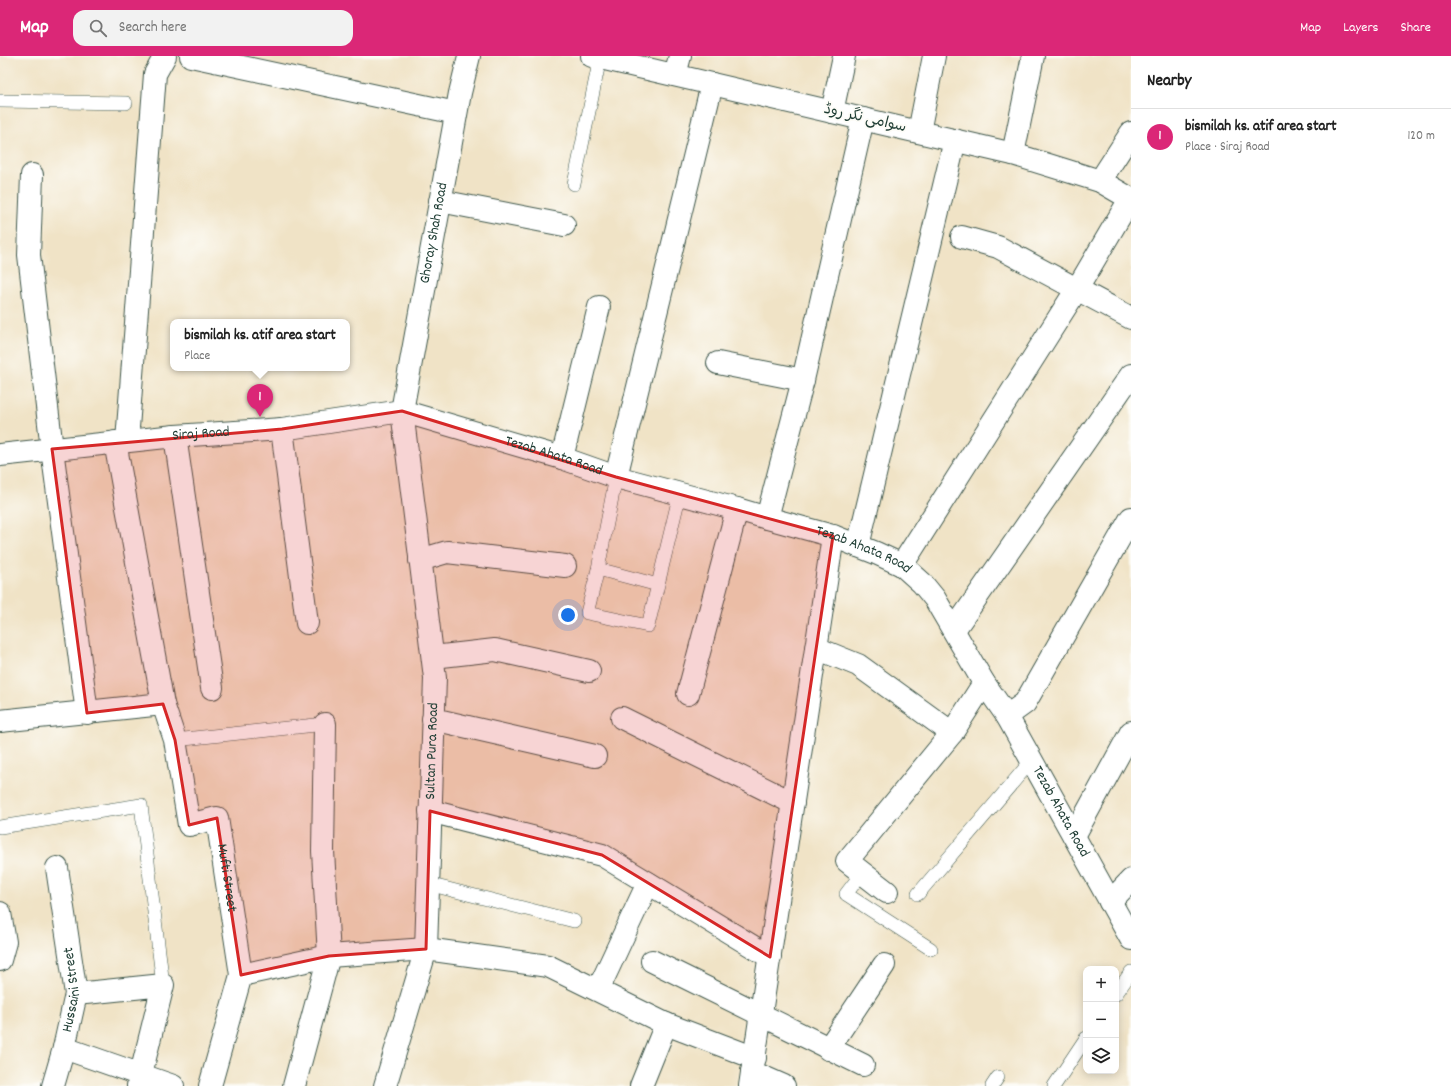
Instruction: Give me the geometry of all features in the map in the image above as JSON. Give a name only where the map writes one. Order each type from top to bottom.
[{"type":"street","name":"Mufti Street","points":[[165,56],[156,74],[121,442],[163,704],[175,740],[189,825],[217,818],[241,975],[210,1086]]},
{"type":"street","points":[[191,56],[456,113]]},
{"type":"street","name":"Ghoray Shah Road","points":[[402,412],[456,113],[469,56]]},
{"type":"street","points":[[832,112],[844,56]]},
{"type":"street","points":[[919,132],[934,56]]},
{"type":"street","points":[[1013,154],[1033,56]]},
{"type":"street","name":"سوامی نگر روڈ","points":[[596,57],[677,66],[712,84],[1013,154],[1100,181],[1131,199]]},
{"type":"street","points":[[616,477],[712,84]]},
{"type":"street","points":[[767,518],[803,380],[863,119]]},
{"type":"street","points":[[1100,181],[1131,134]]},
{"type":"street","points":[[858,546],[955,140]]},
{"type":"street","points":[[32,174],[29,255],[52,449],[87,713]]},
{"type":"street","points":[[902,565],[1077,289],[1131,199]]},
{"type":"street","points":[[440,202],[564,225]]},
{"type":"street","points":[[962,237],[998,247],[1131,318]]},
{"type":"street","points":[[562,458],[599,308]]},
{"type":"street","points":[[718,363],[803,380]]},
{"type":"street","points":[[954,630],[1131,375]]},
{"type":"street","name":"Siraj Road","points":[[0,455],[175,436],[282,429],[402,412]]},
{"type":"street","name":"Tezab Ahata Road","points":[[402,412],[562,458],[616,477],[737,508],[833,536],[902,565],[922,583],[935,599],[984,683],[1007,716],[1131,939]]},
{"type":"street","name":"Sultan Pura Road","points":[[385,1086],[426,949],[434,719],[435,678],[433,657],[402,412]]},
{"type":"street","points":[[282,429],[307,623]]},
{"type":"street","points":[[175,436],[212,688]]},
{"type":"street","points":[[688,694],[737,508]]},
{"type":"street","points":[[1007,716],[1025,703],[1131,518]]},
{"type":"street","points":[[752,1072],[833,536]]},
{"type":"street","points":[[420,560],[446,552],[565,566]]},
{"type":"street","points":[[816,648],[858,665],[952,733]]},
{"type":"street","points":[[433,657],[495,650],[589,671]]},
{"type":"street","points":[[887,892],[848,861],[952,733],[984,683]]},
{"type":"street","points":[[0,721],[163,704]]},
{"type":"street","points":[[622,718],[793,803]]},
{"type":"street","points":[[434,719],[595,756]]},
{"type":"street","points":[[294,1086],[329,956],[323,851],[325,724]]},
{"type":"street","points":[[1074,836],[1131,732]]},
{"type":"street","points":[[430,811],[602,855],[770,956]]},
{"type":"street","name":"Hussaini Street","points":[[53,1086],[64,1048],[76,994],[56,868]]},
{"type":"street","points":[[1110,902],[1131,880]]},
{"type":"street","points":[[598,990],[648,883]]},
{"type":"street","points":[[0,914],[5,942],[0,960]]},
{"type":"street","points":[[241,975],[329,956],[426,949],[548,966],[666,1024],[752,1072],[784,1086]]},
{"type":"street","points":[[652,961],[863,1066]]},
{"type":"street","points":[[828,1048],[884,965]]},
{"type":"street","points":[[76,994],[163,985],[140,1080]]},
{"type":"street","points":[[641,1086],[666,1024]]},
{"type":"street","points":[[64,1048],[140,1080],[173,1086]]},
{"type":"lane","points":[[574,184],[596,57]]},
{"type":"lane","points":[[0,101],[126,103]]},
{"type":"lane","points":[[616,477],[598,569],[587,613],[648,626],[680,493]]},
{"type":"lane","points":[[598,569],[658,585]]},
{"type":"lane","points":[[175,740],[325,724]]},
{"type":"lane","points":[[918,894],[1032,760]]},
{"type":"lane","points":[[0,827],[141,806],[163,985]]},
{"type":"lane","points":[[862,873],[846,894],[931,949]]},
{"type":"lane","points":[[428,884],[574,921]]},
{"type":"lane","points":[[1119,990],[1131,972]]},
{"type":"lane","points":[[1054,1086],[1083,1042]]},
{"type":"highlighted area","points":[[402,411],[616,477],[833,536],[770,957],[602,855],[430,811],[426,949],[329,956],[241,975],[217,818],[189,825],[175,740],[163,704],[87,713],[52,449],[282,429]]},
{"type":"place","name":"bismilah ks. atif area start","points":[[260,417]]}]
